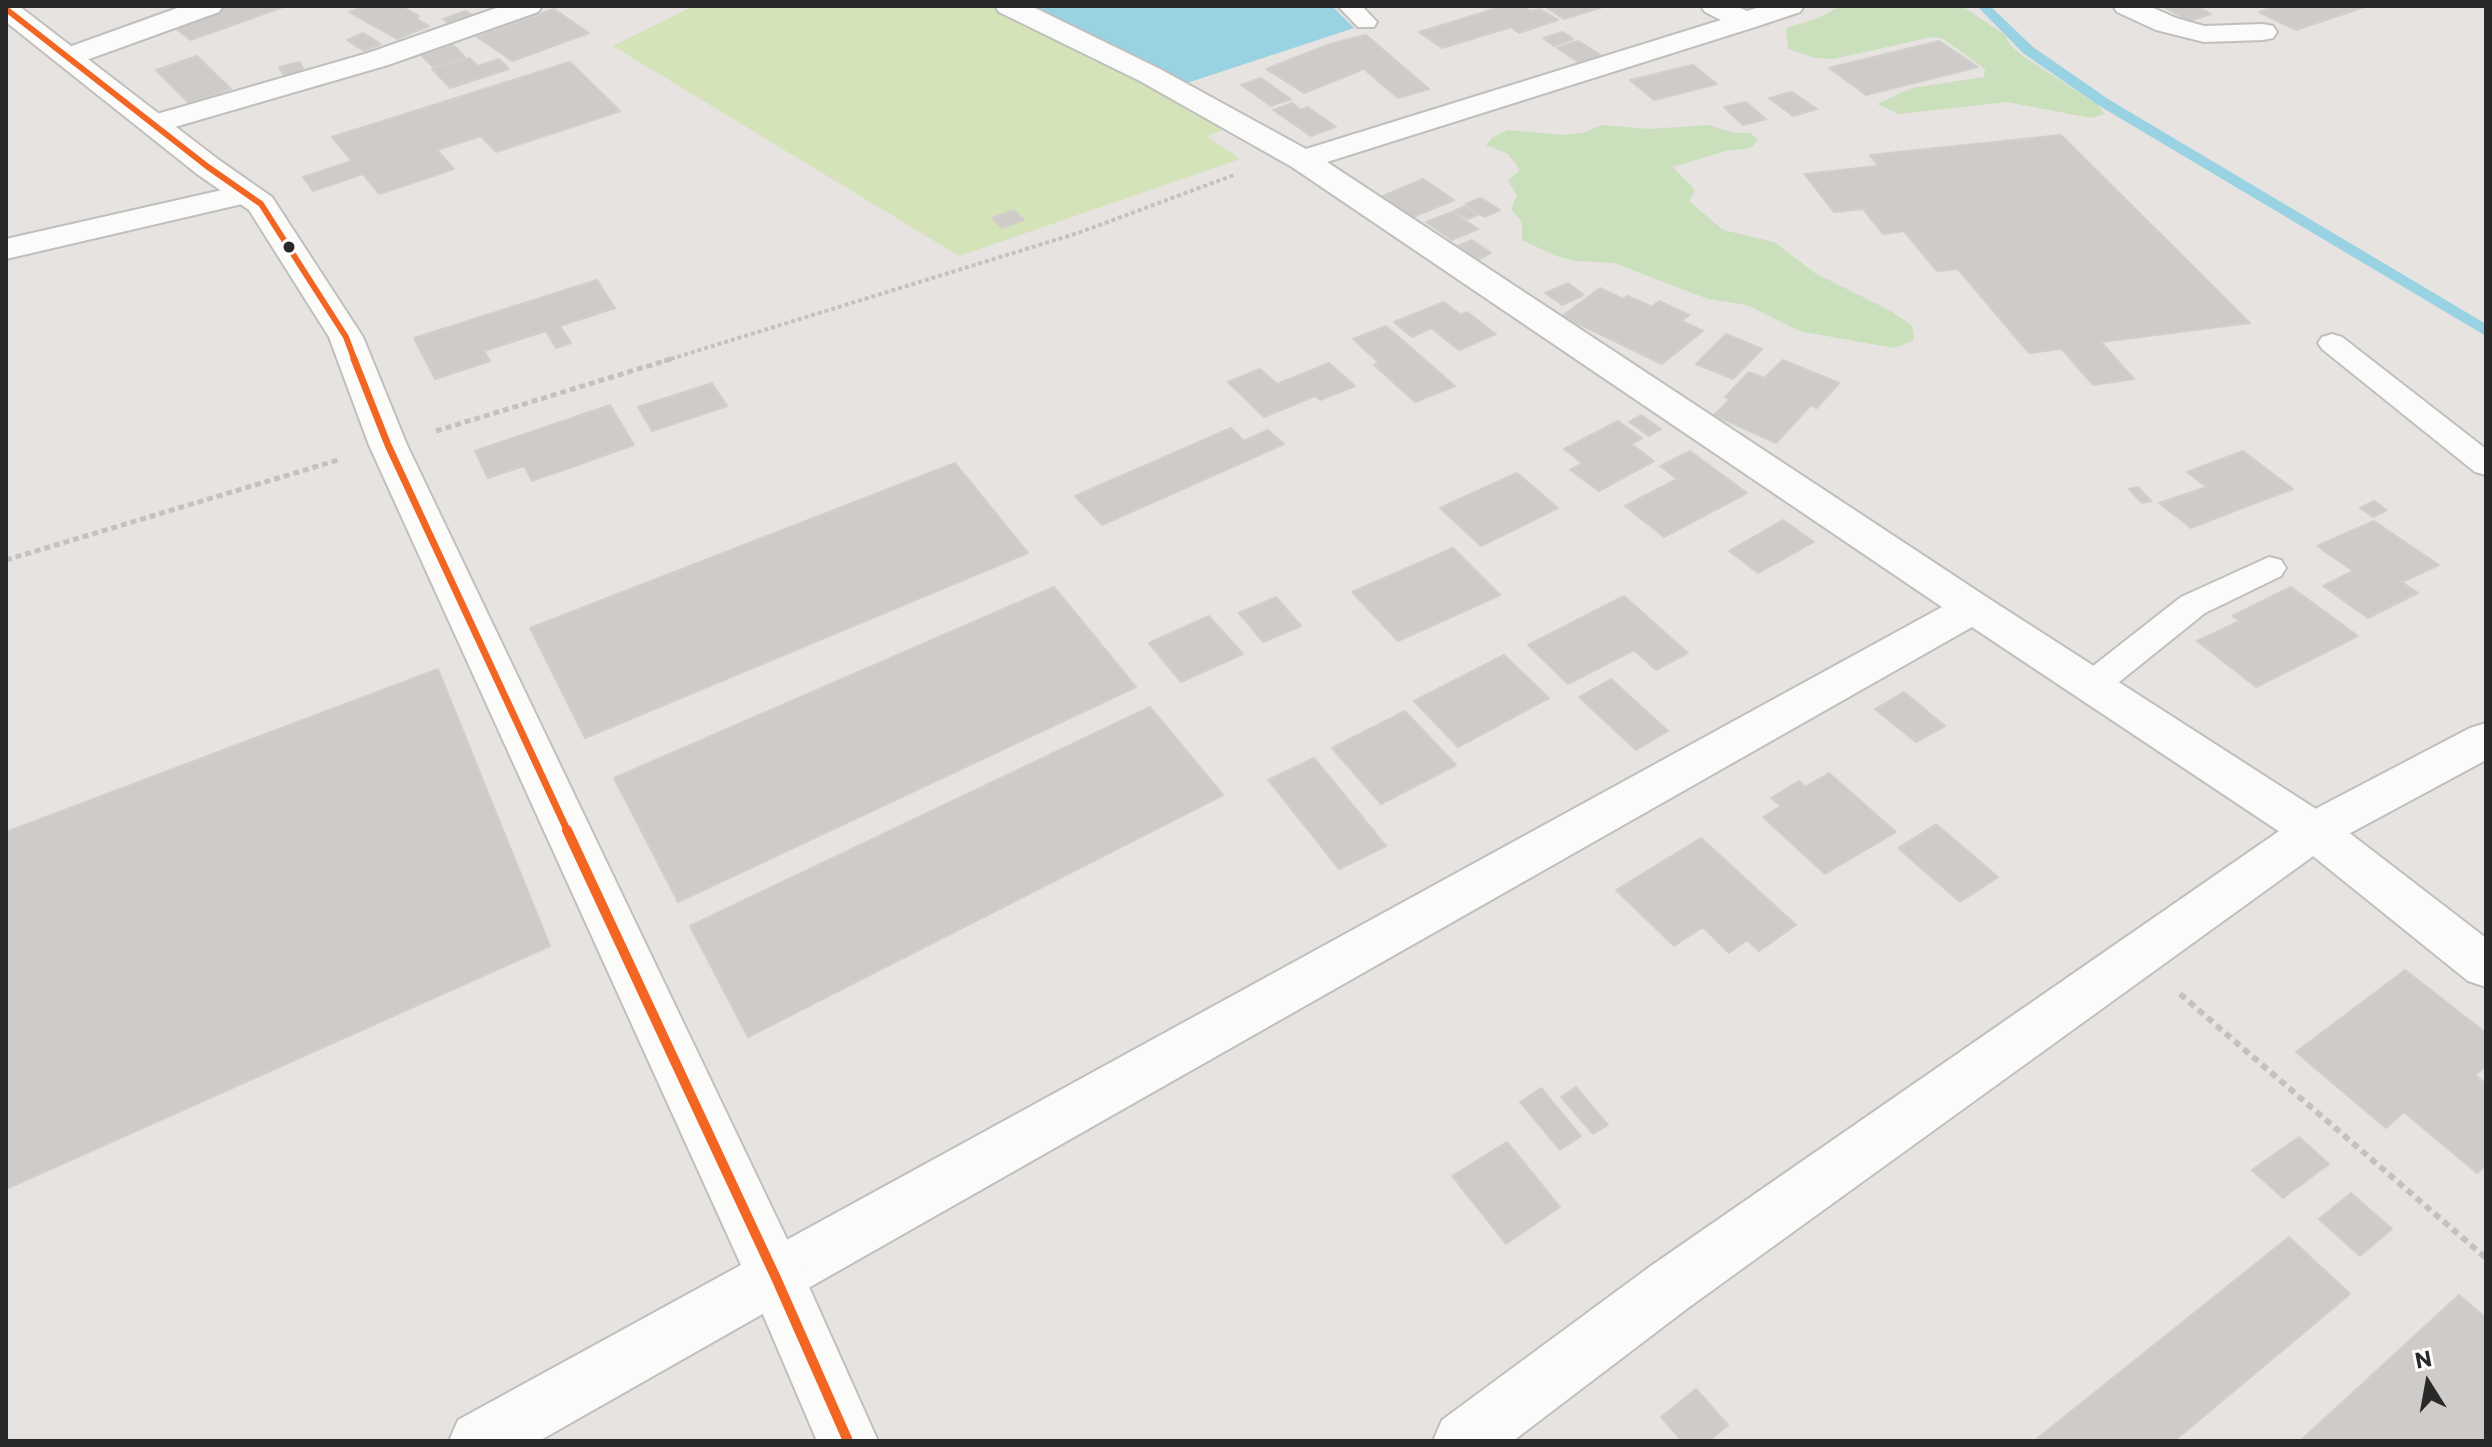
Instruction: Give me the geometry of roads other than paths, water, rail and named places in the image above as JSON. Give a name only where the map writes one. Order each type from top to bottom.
[{"type":"street","points":[[68,57],[209,6]]},
{"type":"street","points":[[154,124],[378,59],[528,6]]},
{"type":"street","points":[[1009,6],[1150,75],[1297,157],[1973,608],[2314,831],[2486,966]]},
{"type":"street","points":[[1715,6],[1745,21]]},
{"type":"street","points":[[1297,157],[1790,6]]},
{"type":"street","points":[[2127,6],[2166,24],[2204,34],[2263,32]]},
{"type":"street","points":[[6,9],[261,204],[346,337],[388,445],[776,1278],[848,1441]]},
{"type":"street","points":[[6,249],[244,194]]},
{"type":"street","points":[[479,1441],[1973,608]]},
{"type":"street","points":[[1463,1441],[1668,1288],[2314,831],[2486,740]]},
{"type":"lane","points":[[2332,343],[2486,465]]},
{"type":"lane","points":[[2091,686],[2193,605],[2269,568]]},
{"type":"water","points":[[1030,6],[1332,6],[1354,28],[1187,83]]},
{"type":"waterway","points":[[1983,6],[2028,50],[2103,102],[2486,331]]}]
